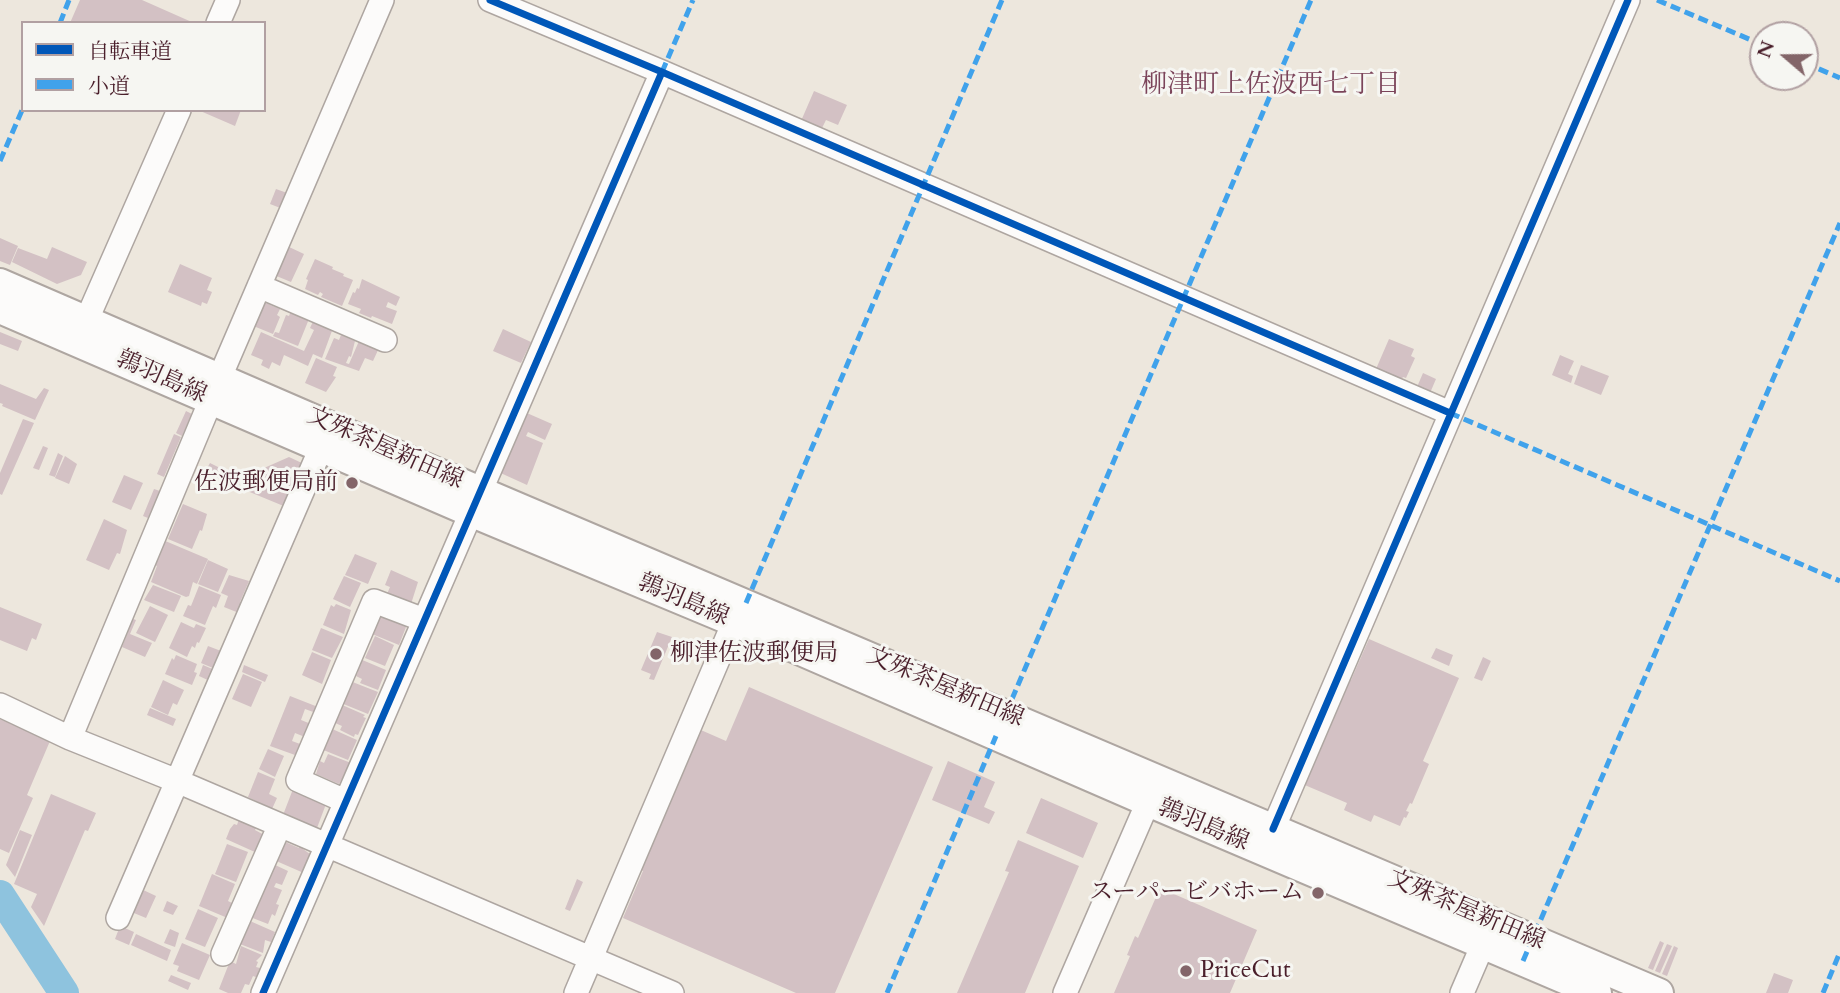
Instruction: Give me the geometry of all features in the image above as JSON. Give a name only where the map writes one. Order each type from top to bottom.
[{"type":"main road","points":[[0,284],[82,330]]},
{"type":"main road","name":"鶉羽島線","points":[[0,309],[82,330],[216,389],[321,448],[475,501],[734,622],[1148,802],[1488,933],[1597,993]]},
{"type":"main road","name":"文殊茶屋新田線","points":[[216,389],[475,501],[1273,829],[1488,933],[1659,993]]},
{"type":"street","points":[[219,21],[228,0]]},
{"type":"street","points":[[70,738],[382,0]]},
{"type":"street","points":[[490,0],[1450,413]]},
{"type":"street","points":[[1273,829],[1628,0]]},
{"type":"street","points":[[263,993],[662,72]]},
{"type":"street","points":[[82,330],[178,112]]},
{"type":"street","points":[[259,286],[385,340]]},
{"type":"street","points":[[118,918],[321,448]]},
{"type":"street","points":[[345,801],[298,780],[374,600],[424,620]]},
{"type":"street","points":[[576,993],[734,622]]},
{"type":"street","points":[[0,705],[70,738],[177,781],[279,827],[672,993]]},
{"type":"street","points":[[1065,993],[1148,802]]},
{"type":"street","points":[[223,954],[279,827]]},
{"type":"street","points":[[1462,993],[1488,933]]},
{"type":"building","points":[[80,0],[142,0],[189,21],[71,21]]},
{"type":"building","points":[[814,91],[847,105],[838,125],[826,120],[821,130],[801,121]]},
{"type":"building","points":[[203,112],[240,112],[235,126]]},
{"type":"building","points":[[276,189],[290,194],[283,209],[270,204]]},
{"type":"building","points":[[0,238],[18,246],[10,265],[0,261]]},
{"type":"building","points":[[287,246],[304,254],[291,282],[274,275]]},
{"type":"building","points":[[52,247],[87,262],[81,275],[57,284],[12,262],[18,248],[47,259]]},
{"type":"building","points":[[315,259],[353,280],[342,306],[321,297],[323,294],[320,292],[318,295],[305,289],[306,279]]},
{"type":"building","points":[[180,264],[212,278],[207,290],[212,292],[207,304],[202,302],[201,306],[168,292]]},
{"type":"building","points":[[362,279],[400,297],[396,306],[388,302],[386,307],[397,311],[392,324],[359,313],[361,309],[348,304],[353,292],[359,289]]},
{"type":"building","points":[[261,301],[280,309],[277,315],[280,317],[273,334],[251,325]]},
{"type":"building","points":[[293,306],[309,319],[298,346],[273,336],[275,332],[279,333]]},
{"type":"building","points":[[315,317],[333,328],[322,358],[313,354],[308,366],[284,355],[280,366],[272,362],[269,369],[261,365],[263,360],[251,355],[261,332],[304,351],[314,330],[310,328]]},
{"type":"building","points":[[503,329],[531,342],[521,363],[493,351]]},
{"type":"building","points":[[0,332],[22,341],[18,351],[0,344]]},
{"type":"building","points":[[341,335],[355,341],[351,357],[349,356],[346,363],[349,364],[359,341],[379,348],[373,361],[365,358],[359,371],[325,359],[334,338],[339,340]]},
{"type":"building","points":[[1389,339],[1414,349],[1411,356],[1415,358],[1406,378],[1401,380],[1376,369]]},
{"type":"building","points":[[1560,355],[1574,361],[1568,374],[1573,376],[1571,383],[1552,375]]},
{"type":"building","points":[[316,358],[337,367],[333,376],[336,377],[326,392],[305,383]]},
{"type":"building","points":[[1581,365],[1609,376],[1601,395],[1574,384]]},
{"type":"building","points":[[1423,373],[1436,379],[1430,393],[1417,387]]},
{"type":"building","points":[[0,384],[36,399],[44,388],[49,390],[35,420],[2,406]]},
{"type":"building","points":[[520,410],[552,424],[545,440],[528,432],[526,436],[543,443],[527,485],[494,470]]},
{"type":"building","points":[[186,411],[192,414],[182,436],[176,433]]},
{"type":"building","points":[[23,419],[34,423],[2,495],[0,473]]},
{"type":"building","points":[[174,434],[181,437],[164,477],[157,474]]},
{"type":"building","points":[[43,446],[48,448],[39,470],[33,468]]},
{"type":"building","points":[[58,453],[63,456],[55,477],[49,475]]},
{"type":"building","points":[[65,456],[77,464],[69,484],[55,478]]},
{"type":"building","points":[[289,457],[304,464],[286,507],[240,488],[246,476]]},
{"type":"building","points":[[210,463],[224,470],[220,479],[205,472]]},
{"type":"building","points":[[124,475],[143,483],[131,510],[112,502]]},
{"type":"building","points":[[154,489],[160,491],[148,518],[143,516]]},
{"type":"building","points":[[183,504],[207,514],[202,531],[200,530],[192,549],[168,539]]},
{"type":"building","points":[[104,519],[127,530],[120,554],[117,553],[109,570],[86,560]]},
{"type":"building","points":[[163,540],[208,559],[197,584],[193,582],[189,596],[151,582],[157,566],[147,562]]},
{"type":"building","points":[[355,554],[377,563],[368,584],[345,575]]},
{"type":"building","points":[[208,560],[228,569],[218,592],[198,584]]},
{"type":"building","points":[[391,570],[418,582],[411,604],[387,594],[390,587],[385,585]]},
{"type":"building","points":[[229,575],[249,581],[240,602],[243,603],[239,613],[224,607],[228,596],[221,593]]},
{"type":"building","points":[[344,576],[361,583],[350,607],[333,599]]},
{"type":"building","points":[[153,585],[181,596],[174,612],[144,600]]},
{"type":"building","points":[[199,586],[221,595],[205,625],[183,616],[188,605],[191,606]]},
{"type":"building","points":[[336,604],[351,610],[344,634],[323,625],[331,605],[334,607]]},
{"type":"building","points":[[150,606],[168,615],[155,642],[136,633]]},
{"type":"building","points":[[0,607],[42,624],[36,640],[32,638],[27,651],[0,640]]},
{"type":"building","points":[[380,614],[408,622],[399,645],[372,634]]},
{"type":"building","points":[[125,616],[136,620],[130,634],[152,643],[145,657],[122,647],[128,632],[120,629]]},
{"type":"building","points":[[181,622],[194,628],[196,624],[206,628],[199,643],[197,642],[195,648],[192,646],[187,657],[169,648]]},
{"type":"building","points":[[321,628],[343,637],[332,658],[312,650]]},
{"type":"building","name":"柳津佐波郵便局","points":[[657,632],[672,637],[654,680],[649,679],[651,674],[641,670]]},
{"type":"building","points":[[375,636],[394,645],[385,666],[365,658]]},
{"type":"building","points":[[1369,639],[1459,678],[1423,761],[1429,764],[1412,804],[1410,803],[1406,811],[1409,812],[1400,826],[1374,815],[1371,822],[1344,810],[1347,803],[1300,783],[1346,678],[1351,680]]},
{"type":"building","points":[[208,646],[221,651],[217,660],[224,663],[220,671],[201,663]]},
{"type":"building","points":[[1436,648],[1453,655],[1449,666],[1431,658]]},
{"type":"building","points":[[312,652],[331,660],[322,684],[302,675]]},
{"type":"building","points":[[176,655],[197,664],[192,685],[165,674]]},
{"type":"building","points":[[1483,657],[1491,661],[1482,681],[1474,678]]},
{"type":"building","points":[[360,659],[386,670],[378,690],[360,683],[362,679],[356,676],[358,672],[355,671]]},
{"type":"building","points":[[203,665],[217,671],[212,682],[199,676]]},
{"type":"building","points":[[244,665],[268,675],[265,682],[242,672]]},
{"type":"building","points":[[243,674],[262,682],[251,707],[232,699]]},
{"type":"building","points":[[163,680],[184,690],[177,705],[173,703],[168,715],[151,707]]},
{"type":"building","points":[[350,681],[378,692],[368,714],[341,703],[348,692],[346,691]]},
{"type":"building","points":[[749,687],[933,767],[835,993],[796,993],[623,918],[643,871],[633,867],[694,727],[726,741]]},
{"type":"building","points":[[290,696],[318,707],[316,713],[305,709],[301,720],[311,724],[305,737],[295,733],[292,741],[300,744],[295,755],[270,746]]},
{"type":"building","points":[[340,704],[365,715],[358,735],[355,734],[354,737],[340,730],[342,726],[333,722]]},
{"type":"building","points":[[150,708],[176,719],[173,726],[147,715]]},
{"type":"building","points":[[0,719],[50,741],[27,795],[33,798],[9,853],[0,849]]},
{"type":"building","points":[[330,728],[357,740],[348,760],[321,749]]},
{"type":"building","points":[[268,749],[284,756],[275,777],[259,769]]},
{"type":"building","points":[[328,754],[351,763],[339,784],[316,774],[320,761],[324,763]]},
{"type":"building","points":[[948,761],[995,782],[984,807],[995,812],[989,824],[932,800]]},
{"type":"building","points":[[258,772],[275,779],[269,794],[277,798],[272,809],[248,797]]},
{"type":"building","points":[[293,789],[326,804],[317,828],[283,815]]},
{"type":"building","points":[[51,794],[96,813],[88,831],[85,830],[44,926],[31,907],[37,894],[14,884]]},
{"type":"building","points":[[1041,798],[1098,823],[1083,858],[1026,833]]},
{"type":"building","points":[[239,819],[257,826],[255,830],[266,836],[257,853],[226,839]]},
{"type":"building","points":[[20,830],[32,835],[15,877],[6,865]]},
{"type":"building","points":[[1018,840],[1079,866],[1025,993],[957,993],[1009,872],[1005,871]]},
{"type":"building","points":[[283,841],[299,848],[300,844],[304,846],[303,849],[314,857],[306,874],[274,860]]},
{"type":"building","points":[[227,844],[248,852],[236,882],[215,874]]},
{"type":"building","points":[[273,864],[288,871],[282,885],[276,883],[274,887],[282,890],[276,904],[279,905],[275,916],[272,914],[268,924],[250,917]]},
{"type":"building","points":[[212,874],[235,884],[228,901],[236,905],[230,919],[199,906]]},
{"type":"building","points":[[577,879],[583,882],[570,911],[565,909]]},
{"type":"building","points":[[139,888],[156,896],[146,918],[129,911]]},
{"type":"building","points":[[1160,888],[1257,930],[1230,993],[1114,993],[1130,956],[1127,955],[1135,936],[1138,938]]},
{"type":"building","points":[[167,901],[178,906],[173,915],[163,911]]},
{"type":"building","points":[[198,909],[218,918],[205,947],[185,939]]},
{"type":"building","points":[[250,921],[275,932],[271,942],[265,940],[263,953],[240,944]]},
{"type":"building","points":[[120,926],[134,932],[129,945],[115,939]]},
{"type":"building","points":[[170,929],[179,933],[175,947],[164,943]]},
{"type":"building","points":[[136,934],[171,950],[167,961],[131,945]]},
{"type":"building","points":[[1660,941],[1664,943],[1653,970],[1648,968]]},
{"type":"building","points":[[182,943],[210,955],[199,980],[177,971],[179,966],[173,964]]},
{"type":"building","points":[[1667,944],[1672,946],[1660,973],[1655,971]]},
{"type":"building","points":[[241,946],[262,955],[256,961],[256,967],[260,968],[258,972],[263,974],[261,979],[253,976],[241,993],[228,993],[219,989],[230,961],[236,964]]},
{"type":"building","points":[[1674,946],[1678,948],[1667,976],[1662,974]]},
{"type":"building","points":[[1774,973],[1793,980],[1788,993],[1766,993]]},
{"type":"building","points":[[171,975],[191,983],[188,990],[168,981]]},
{"type":"waterway","points":[[0,895],[64,993]]},
{"type":"marked path","points":[[61,21],[69,0]]},
{"type":"marked path","points":[[662,72],[693,0]]},
{"type":"marked path","points":[[746,603],[1002,0]]},
{"type":"marked path","points":[[1006,713],[1311,0]]},
{"type":"marked path","points":[[1657,0],[1749,39]]},
{"type":"marked path","points":[[1819,69],[1840,78]]},
{"type":"marked path","points":[[0,161],[21,112]]},
{"type":"marked path","points":[[1523,961],[1840,223]]},
{"type":"marked path","points":[[1450,413],[1840,581]]},
{"type":"marked path","points":[[887,993],[996,736]]},
{"type":"marked path","points":[[1823,993],[1840,952]]},
{"type":"cycle path","points":[[490,0],[1450,413]]},
{"type":"cycle path","points":[[1273,829],[1628,0]]},
{"type":"cycle path","points":[[263,993],[662,72]]},
{"type":"place","name":"佐波郵便局前","points":[[352,483]]},
{"type":"place","name":"柳津佐波郵便局","points":[[656,654]]},
{"type":"place","name":"スーパービバホーム","points":[[1318,893]]},
{"type":"place","name":"PriceCut","points":[[1186,971]]},
{"type":"district","name":"柳津町上佐波西七丁目","points":[[1271,86]]}]
